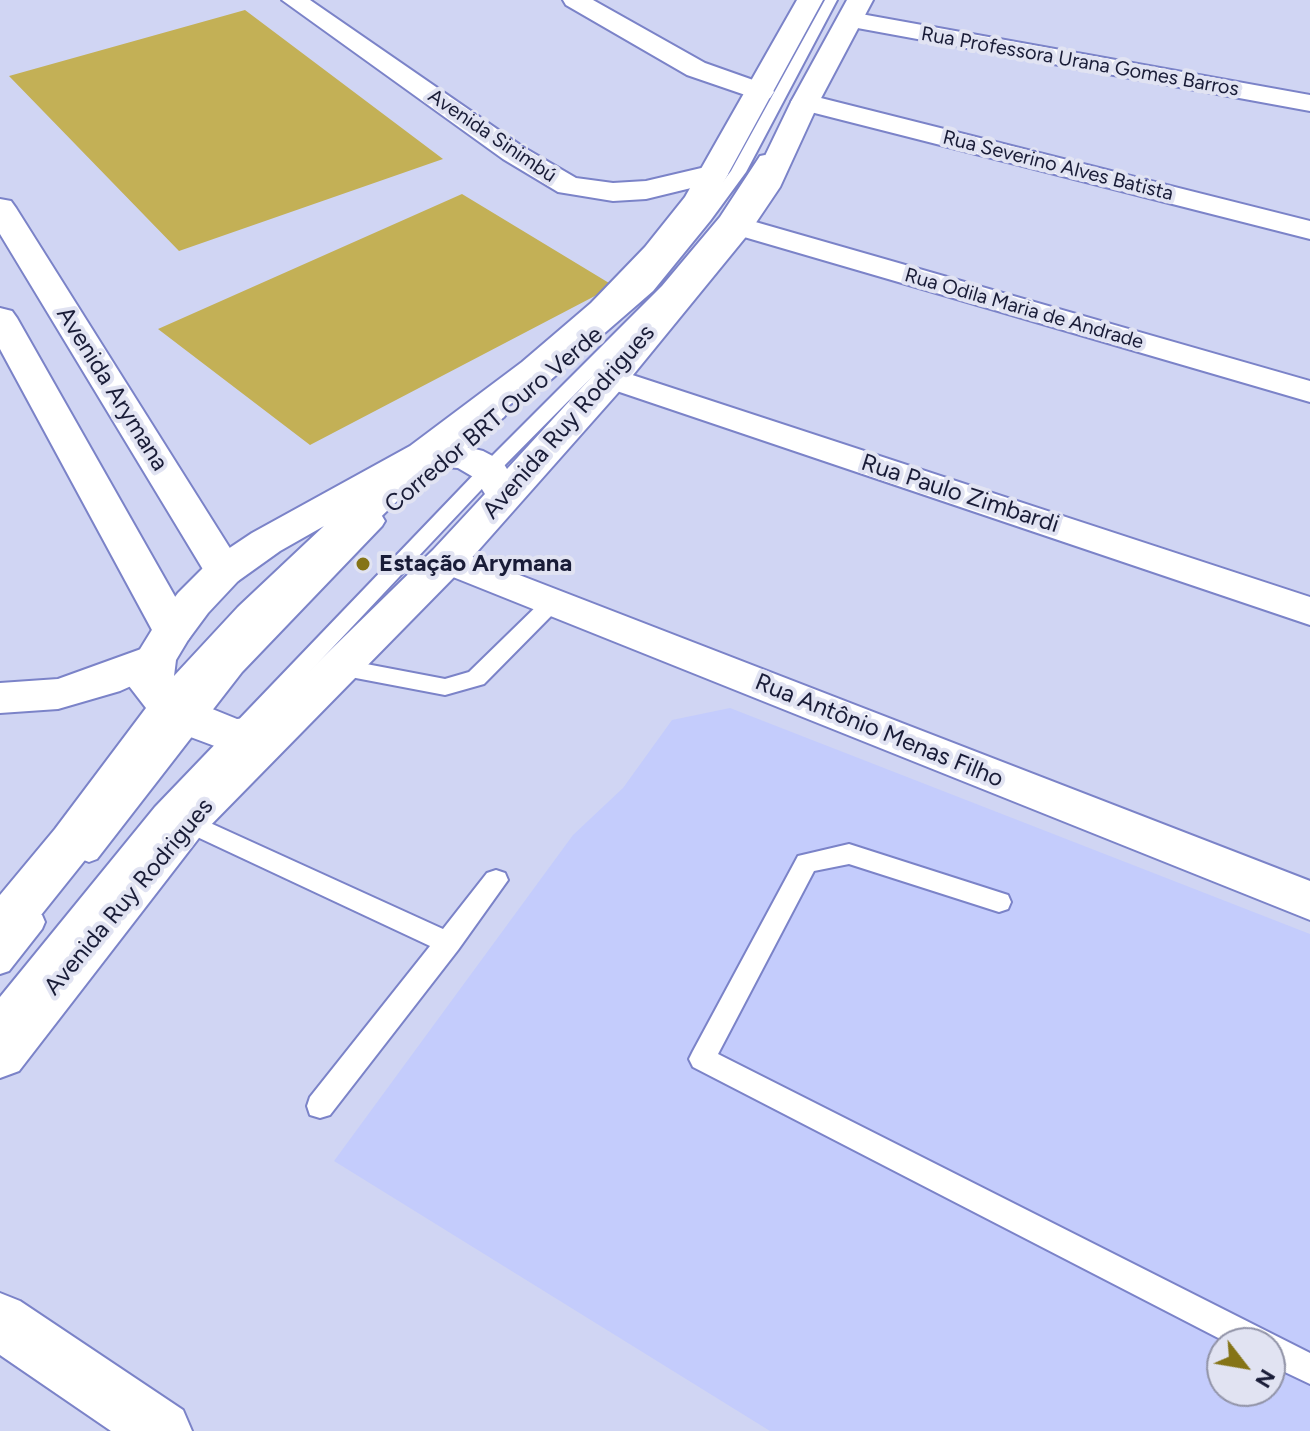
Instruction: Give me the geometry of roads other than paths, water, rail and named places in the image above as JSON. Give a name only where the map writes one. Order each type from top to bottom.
[{"type":"main road","name":"Avenida Ruy Rodrigues","points":[[0,1055],[254,734],[340,667],[447,560],[497,483],[611,378],[738,226],[765,187],[810,0]]},
{"type":"main road","name":"Avenida Ruy Rodrigues","points":[[0,930],[182,714],[253,617],[603,310],[656,254],[699,200],[714,174],[785,97],[853,7]]},
{"type":"main road","name":"Avenida Arymana","points":[[0,208],[224,571]]},
{"type":"main road","points":[[0,318],[164,644]]},
{"type":"main road","points":[[254,734],[182,714],[151,686],[164,644],[193,603],[224,571],[266,542],[436,454],[470,459],[497,483]]},
{"type":"street","name":"Avenida Sinimbú","points":[[294,0],[513,153],[568,186],[613,192],[646,190],[714,174]]},
{"type":"street","name":"Rua Severino Alves Batista","points":[[575,0],[696,69],[785,97],[1310,230]]},
{"type":"street","name":"Rua Professora Urana Gomes Barros","points":[[853,7],[1310,103]]},
{"type":"street","name":"Rua Odila Maria de Andrade","points":[[738,226],[1310,392]]},
{"type":"street","name":"Rua Paulo Zimbardi","points":[[611,378],[1310,611]]},
{"type":"street","name":"Rua Antônio Menas Filho","points":[[447,560],[1310,901]]},
{"type":"street","points":[[0,698],[58,694],[105,680],[164,644]]},
{"type":"street","points":[[0,1321],[162,1431]]},
{"type":"lane","name":"Corredor BRT Ouro Verde","points":[[0,1016],[163,813],[254,734],[497,483],[677,278],[752,183],[785,97],[831,0]]},
{"type":"lane","name":"Corredor BRT Ouro Verde","points":[[436,454],[588,341],[647,287],[738,172],[785,97]]},
{"type":"lane","points":[[340,667],[445,687],[476,678],[553,602]]},
{"type":"lane","points":[[75,869],[182,714]]},
{"type":"lane","points":[[186,821],[449,943]]},
{"type":"lane","points":[[999,902],[849,854],[806,863],[702,1059],[1228,1327]]},
{"type":"lane","points":[[320,1106],[496,880]]},
{"type":"lane","points":[[0,963],[47,904]]},
{"type":"lane","points":[[1286,1357],[1310,1369]]},
{"type":"place","name":"Estação Arymana","points":[[363,564]]}]
